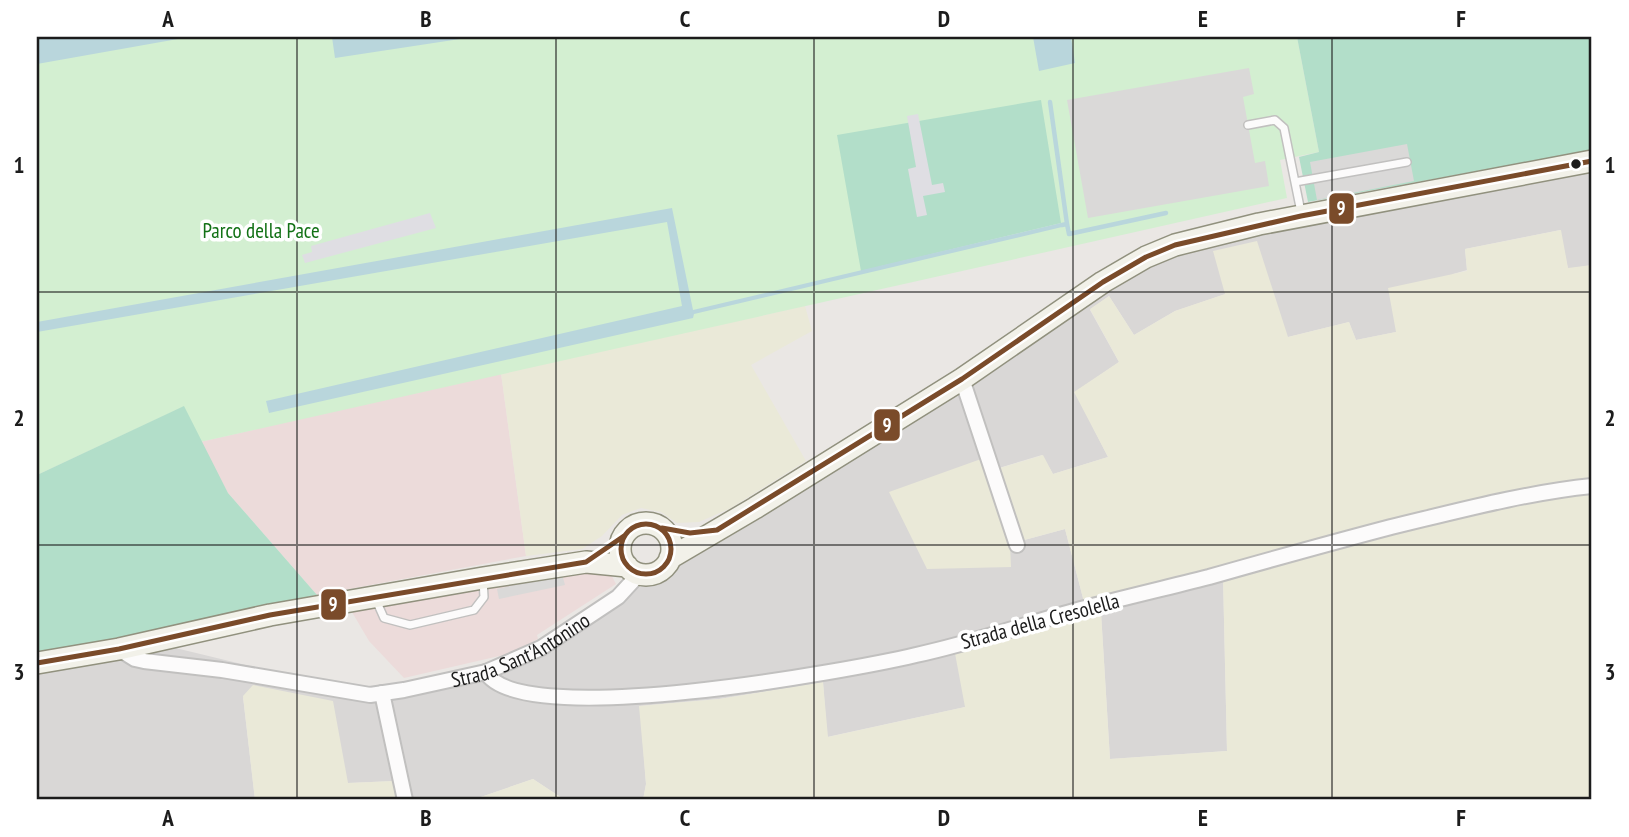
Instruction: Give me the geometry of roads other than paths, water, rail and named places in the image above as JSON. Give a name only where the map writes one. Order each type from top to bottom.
[{"type":"main road","name":"Strada Sant'Antonino","points":[[37,663],[119,649],[270,615],[586,562],[654,573],[661,570],[670,558],[962,379],[1103,282],[1175,244],[1301,216],[1592,161]]},
{"type":"main road","name":"Strada Sant'Antonino","points":[[586,562],[606,551],[637,524],[646,523],[676,533],[692,534],[717,530]]},
{"type":"main road","points":[[662,528],[671,542],[670,558]]},
{"type":"main road","points":[[624,536],[621,552],[633,570]]},
{"type":"street","points":[[962,379],[1017,545]]},
{"type":"street","name":"Strada della Cresolella","points":[[486,672],[499,685],[513,690],[569,697],[710,690],[797,678],[917,655],[1330,542],[1510,498],[1592,486]]},
{"type":"street","name":"Strada Sant'Antonino","points":[[119,649],[144,661],[222,670],[370,695],[459,680],[486,672],[541,648],[618,597],[633,570]]},
{"type":"street","points":[[382,693],[405,800]]},
{"type":"lane","points":[[1248,125],[1275,120],[1284,128],[1301,216]]},
{"type":"lane","points":[[1295,182],[1406,162]]},
{"type":"lane","points":[[376,596],[376,604],[384,618],[410,625],[474,610],[484,597],[483,578]]},
{"type":"water","points":[[37,37],[189,37],[37,64]]},
{"type":"water","points":[[332,37],[473,37],[335,58]]},
{"type":"water","points":[[1033,37],[1071,37],[1075,63],[1039,71]]},
{"type":"water","points":[[672,208],[693,310],[1061,223],[1062,227],[694,314],[693,318],[269,413],[266,401],[682,306],[667,222],[37,332],[37,322]]},
{"type":"waterway","points":[[1050,102],[1067,224]]},
{"type":"waterway","points":[[1062,225],[1067,224],[1069,234],[1166,213]]},
{"type":"park label","name":"Parco della Pace","points":[[261,230]]}]
